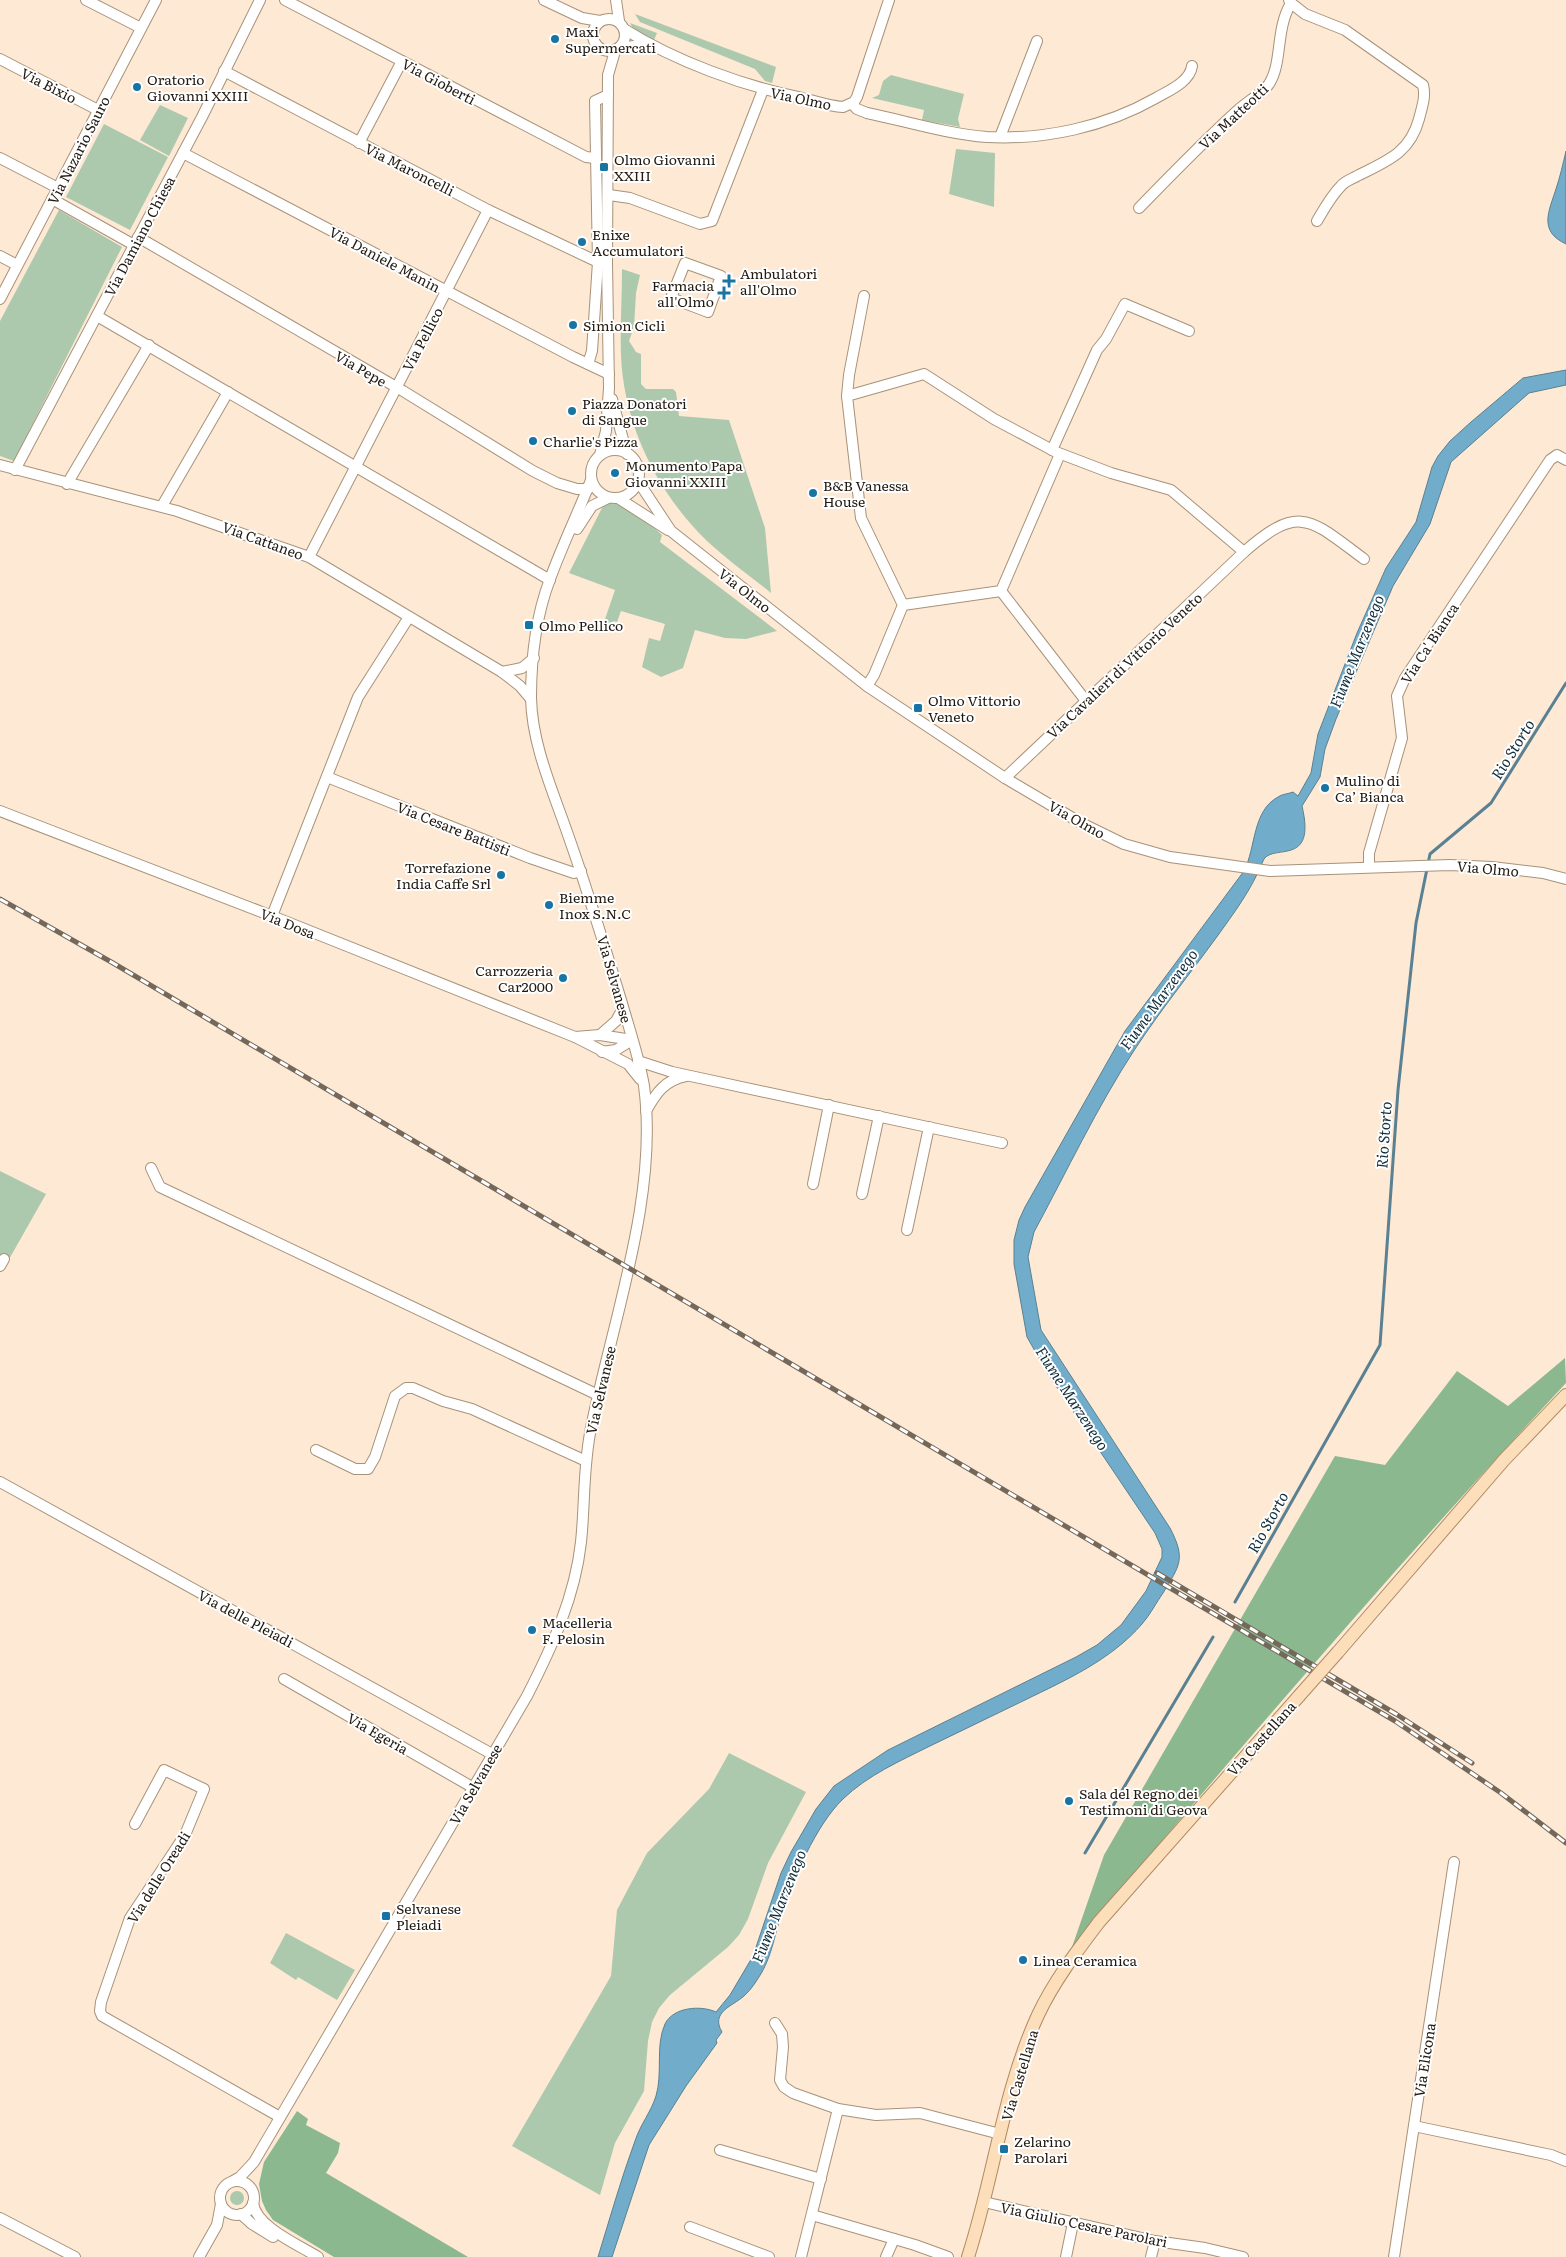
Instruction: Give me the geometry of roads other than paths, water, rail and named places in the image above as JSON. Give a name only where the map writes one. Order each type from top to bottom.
[{"type":"main road","name":"Via Castellana","points":[[968,2257],[1023,2054],[1038,2015],[1062,1973],[1099,1922],[1338,1652],[1504,1460],[1566,1395]]},
{"type":"street","points":[[86,0],[141,28]]},
{"type":"street","name":"Via Nazario Sauro","points":[[0,299],[156,0]]},
{"type":"street","name":"Via Damiano Chiesa","points":[[15,470],[183,152],[260,0]]},
{"type":"street","name":"Via Gioberti","points":[[285,0],[586,157],[595,158]]},
{"type":"street","name":"Via Olmo","points":[[544,0],[582,18],[604,20],[622,25],[648,44],[763,90],[838,107],[852,104],[857,97],[889,0]]},
{"type":"street","points":[[593,39],[594,28],[604,20],[616,0],[625,38],[617,49],[608,75]]},
{"type":"street","name":"Via Matteotti","points":[[1139,208],[1237,110],[1269,83],[1276,68],[1282,22],[1290,2],[1306,14],[1345,30],[1423,85],[1424,100],[1415,133],[1404,149],[1386,161],[1342,184],[1317,221]]},
{"type":"street","points":[[582,18],[600,49],[608,75]]},
{"type":"street","points":[[1000,137],[1037,41]]},
{"type":"street","name":"Via Olmo","points":[[600,49],[617,49],[648,44]]},
{"type":"street","name":"Via Bixio","points":[[0,60],[98,110]]},
{"type":"street","points":[[359,143],[402,61]]},
{"type":"street","points":[[852,104],[867,113],[969,134],[1000,137],[1058,132],[1111,118],[1135,108],[1170,90],[1188,76],[1192,66]]},
{"type":"street","name":"Via Maroncelli","points":[[224,71],[488,210],[602,262]]},
{"type":"street","name":"Via Olmo","points":[[588,364],[592,351],[609,196],[608,75]]},
{"type":"street","points":[[609,196],[630,198],[700,224],[712,221],[763,90]]},
{"type":"street","name":"Via Olmo","points":[[608,95],[594,100],[595,158],[609,388],[607,428],[600,455],[592,466],[590,485],[671,531],[868,686],[1005,778],[1081,823],[1124,844],[1170,857],[1270,871],[1450,865],[1492,867],[1543,873],[1566,879]]},
{"type":"street","name":"Via Daniele Manin","points":[[183,152],[609,374]]},
{"type":"street","points":[[0,158],[58,188]]},
{"type":"street","name":"Via Pepe","points":[[52,200],[136,241],[397,388],[532,470],[557,483],[577,489],[590,485]]},
{"type":"street","name":"Via Pellico","points":[[309,557],[488,210]]},
{"type":"street","points":[[0,256],[18,265]]},
{"type":"street","points":[[685,263],[721,276],[708,312],[671,298],[685,263]]},
{"type":"street","points":[[864,296],[849,374],[847,396],[861,518],[903,605],[874,676],[868,686]]},
{"type":"street","points":[[1001,591],[1097,350],[1106,339],[1125,304],[1189,331]]},
{"type":"street","points":[[97,316],[550,580]]},
{"type":"street","points":[[67,484],[149,345]]},
{"type":"street","points":[[847,396],[924,374],[994,420],[1056,452],[1111,473],[1171,490],[1244,552]]},
{"type":"street","name":"Via Olmo","points":[[609,388],[627,454],[637,465],[638,480],[671,531]]},
{"type":"street","points":[[162,506],[228,392]]},
{"type":"street","points":[[600,455],[613,450],[627,454]]},
{"type":"street","name":"Via Ca' Bianca","points":[[1364,867],[1402,738],[1397,696],[1405,678],[1550,460],[1557,455],[1566,460]]},
{"type":"street","name":"Via Cattaneo","points":[[0,465],[67,484],[162,506],[309,557],[502,672],[520,686],[531,699]]},
{"type":"street","points":[[613,498],[631,492],[638,480]]},
{"type":"street","name":"Via Selvanese","points":[[233,2181],[240,2177],[254,2162],[540,1670],[567,1606],[577,1568],[581,1544],[586,1461],[598,1395],[637,1223],[647,1150],[646,1111],[638,1061],[581,871],[538,745],[531,699],[538,625],[550,580],[590,485]]},
{"type":"street","name":"Via Selvanese","points":[[560,558],[592,506],[613,498]]},
{"type":"street","name":"Via Cavalieri di Vittorio Veneto","points":[[1005,778],[1267,532],[1296,520],[1309,522],[1334,536],[1364,559]]},
{"type":"street","points":[[903,605],[1001,591]]},
{"type":"street","points":[[1001,591],[1086,701]]},
{"type":"street","points":[[272,916],[358,697],[409,617]]},
{"type":"street","points":[[502,672],[522,668],[534,658]]},
{"type":"street","name":"Via Cattaneo","points":[[502,672],[532,683]]},
{"type":"street","name":"Via Cesare Battisti","points":[[328,777],[539,861],[574,873],[581,871]]},
{"type":"street","name":"Via Dosa","points":[[0,811],[272,916],[575,1037],[600,1052],[628,1064],[636,1072],[643,1084]]},
{"type":"street","points":[[600,1035],[616,1022],[623,1008]]},
{"type":"street","points":[[575,1037],[600,1035],[632,1040]]},
{"type":"street","points":[[600,1052],[616,1050],[632,1040]]},
{"type":"street","points":[[638,1061],[689,1076],[1002,1143]]},
{"type":"street","points":[[646,1111],[660,1088],[669,1082],[689,1076]]},
{"type":"street","points":[[813,1184],[829,1105]]},
{"type":"street","points":[[862,1194],[879,1116]]},
{"type":"street","points":[[908,1230],[929,1127]]},
{"type":"street","points":[[151,1168],[160,1186],[598,1395]]},
{"type":"street","points":[[316,1450],[355,1469],[368,1469],[375,1457],[395,1396],[406,1388],[412,1388],[443,1401],[472,1408],[586,1461]]},
{"type":"street","name":"Via delle Pleiadi","points":[[0,1482],[492,1754]]},
{"type":"street","name":"Via Egeria","points":[[284,1679],[472,1788]]},
{"type":"street","name":"Via delle Oreadi","points":[[134,1824],[164,1770],[204,1789],[185,1835],[130,1918],[101,2002],[100,2011],[102,2016],[280,2117]]},
{"type":"street","name":"Via Elicona","points":[[1394,2257],[1454,1862]]},
{"type":"street","points":[[775,2022],[782,2034],[783,2047],[780,2080],[784,2087],[793,2093],[838,2109],[870,2114],[920,2113],[1000,2134]]},
{"type":"street","points":[[801,2257],[838,2109]]},
{"type":"street","points":[[1414,2126],[1551,2155],[1566,2161]]},
{"type":"street","points":[[720,2150],[821,2179]]},
{"type":"street","name":"Via Selvanese","points":[[252,2189],[250,2180],[254,2162]]},
{"type":"street","points":[[199,2257],[218,2225],[222,2190],[233,2181],[245,2183],[252,2189],[255,2214],[260,2220],[318,2257]]},
{"type":"street","name":"Via Giulio Cesare Parolari","points":[[984,2202],[1155,2241],[1214,2249],[1243,2257]]},
{"type":"street","points":[[218,2225],[236,2214],[246,2212],[253,2203]]},
{"type":"street","points":[[221,2204],[306,2257]]},
{"type":"street","points":[[812,2215],[948,2257]]},
{"type":"street","points":[[0,2218],[76,2257]]},
{"type":"street","points":[[1066,2257],[1073,2223]]},
{"type":"street","points":[[690,2227],[769,2257]]},
{"type":"street","points":[[886,2257],[894,2239]]},
{"type":"street","points":[[1151,2257],[1155,2241]]},
{"type":"water","points":[[1566,151],[1566,244],[1557,239],[1552,233],[1548,220]]},
{"type":"water","name":"Fiume Marzenego","points":[[1566,370],[1566,385],[1529,393],[1451,462],[1430,524],[1393,586],[1336,719],[1325,749],[1320,777],[1302,806],[1305,826],[1303,839],[1298,846],[1291,850],[1275,853],[1263,861],[1254,881],[1236,910],[1154,1021],[1121,1071],[1034,1232],[1028,1257],[1041,1330],[1170,1528],[1178,1547],[1179,1555],[1179,1562],[1174,1575],[1142,1624],[1130,1637],[1102,1659],[1056,1685],[885,1769],[853,1790],[833,1810],[806,1853],[786,1901],[771,1951],[762,1972],[747,1993],[721,2014],[719,2025],[722,2032],[716,2040],[717,2043],[686,2086],[649,2145],[612,2257],[598,2257],[635,2141],[656,2096],[659,2078],[660,2041],[665,2024],[674,2014],[688,2009],[695,2008],[716,2012],[730,1995],[753,1956],[781,1873],[791,1852],[816,1809],[834,1786],[888,1750],[1097,1645],[1121,1625],[1146,1591],[1162,1557],[1162,1549],[1155,1533],[1048,1374],[1027,1337],[1014,1264],[1014,1240],[1019,1220],[1125,1031],[1244,871],[1263,811],[1281,795],[1293,792],[1298,796],[1311,773],[1318,734],[1357,633],[1386,568],[1416,522],[1432,467],[1438,456],[1450,441],[1523,378]]},
{"type":"waterway","name":"Rio Storto","points":[[1235,1602],[1380,1345],[1398,1090],[1416,923],[1430,854],[1491,803],[1566,683]]},
{"type":"waterway","name":"Rio Storto","points":[[1085,1853],[1213,1637]]},
{"type":"railway","points":[[0,899],[113,963],[1395,1721],[1501,1793],[1566,1843]]},
{"type":"railway","points":[[1157,1573],[1396,1714],[1472,1763]]},
{"type":"place","name":"Maxi Supermercati","points":[[555,39]]},
{"type":"place","name":"Oratorio Giovanni XXIII","points":[[137,87]]},
{"type":"place","name":"Olmo Giovanni XXIII","points":[[604,167]]},
{"type":"place","name":"Enixe Accumulatori","points":[[582,242]]},
{"type":"place","name":"Ambulatori all'Olmo","points":[[729,281]]},
{"type":"place","name":"Farmacia all'Olmo","points":[[724,293]]},
{"type":"place","name":"Simion Cicli","points":[[573,325]]},
{"type":"place","name":"Piazza Donatori di Sangue","points":[[572,411]]},
{"type":"place","name":"Charlie's Pizza","points":[[533,441]]},
{"type":"place","name":"Monumento Papa Giovanni XXIII","points":[[615,473]]},
{"type":"place","name":"B&B Vanessa House","points":[[813,493]]},
{"type":"place","name":"Olmo Pellico","points":[[529,625]]},
{"type":"place","name":"Olmo Vittorio Veneto","points":[[918,708]]},
{"type":"place","name":"Mulino di Ca’ Bianca","points":[[1325,788]]},
{"type":"place","name":"Torrefazione India Caffe Srl","points":[[501,875]]},
{"type":"place","name":"Biemme Inox S.N.C","points":[[549,905]]},
{"type":"place","name":"Carrozzeria Car2000","points":[[563,978]]},
{"type":"place","name":"Macelleria F. Pelosin","points":[[532,1630]]},
{"type":"place","name":"Sala del Regno dei Testimoni di Geova","points":[[1069,1801]]},
{"type":"place","name":"Selvanese Pleiadi","points":[[386,1916]]},
{"type":"place","name":"Linea Ceramica","points":[[1023,1960]]},
{"type":"place","name":"Zelarino Parolari","points":[[1004,2149]]}]
